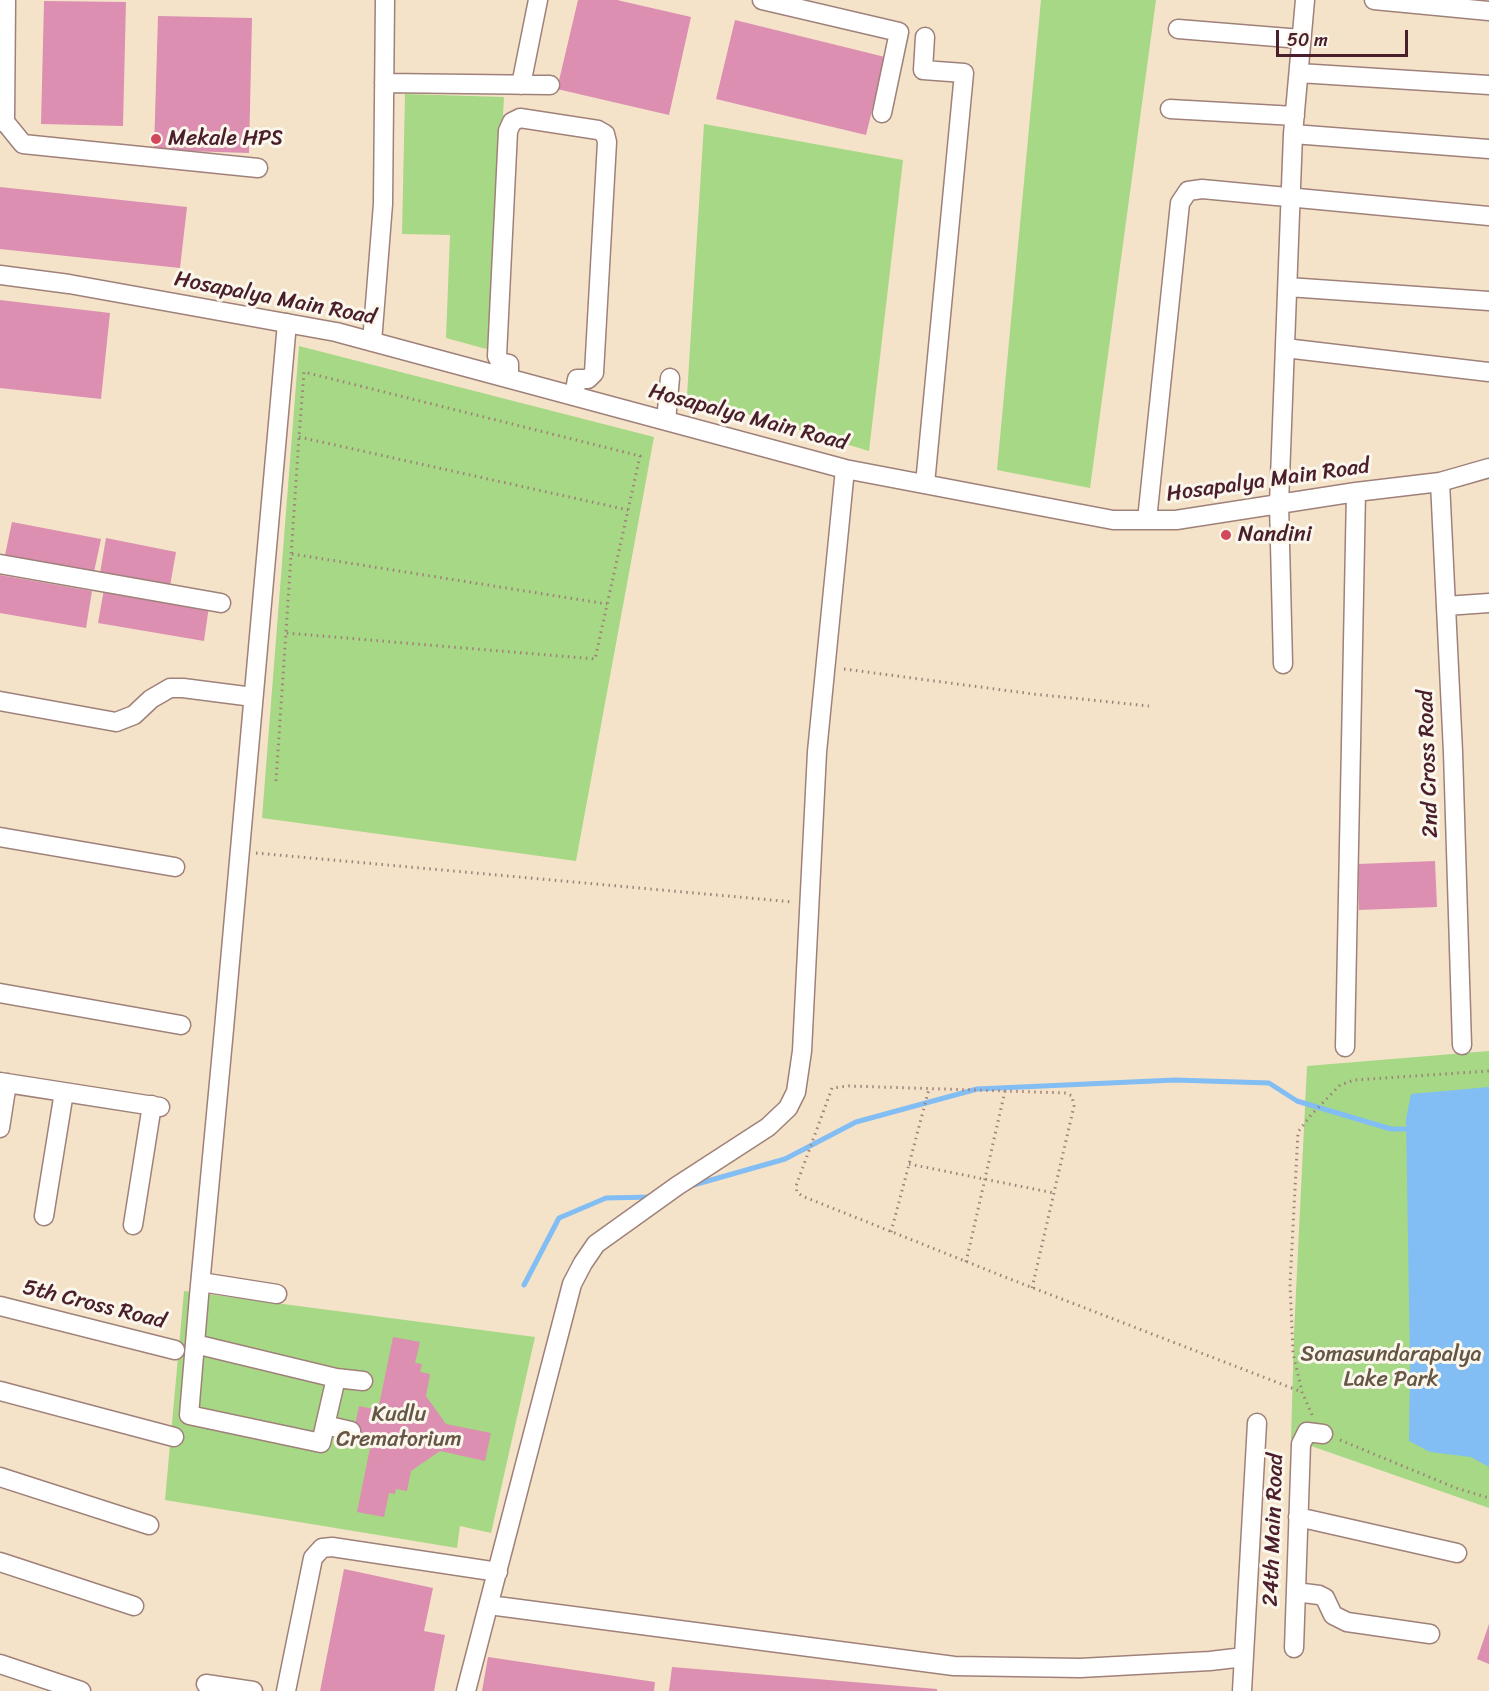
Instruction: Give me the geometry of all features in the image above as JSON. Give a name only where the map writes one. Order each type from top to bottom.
[{"type":"street","points":[[6,0],[2,122],[23,144],[258,168]]},
{"type":"street","points":[[372,342],[383,204],[385,0]]},
{"type":"street","points":[[521,85],[538,0]]},
{"type":"street","points":[[762,0],[899,32],[882,113]]},
{"type":"street","points":[[1283,664],[1279,504],[1294,125],[1305,0]]},
{"type":"street","points":[[1374,0],[1489,11]]},
{"type":"street","points":[[1178,29],[1302,39]]},
{"type":"street","points":[[925,484],[964,73],[923,70],[926,37]]},
{"type":"street","points":[[1299,73],[1489,85]]},
{"type":"street","points":[[384,82],[550,85]]},
{"type":"street","points":[[1170,109],[1489,149]]},
{"type":"street","points":[[509,378],[509,364],[500,362],[497,356],[508,131],[512,122],[520,118],[598,130],[605,134],[607,142],[594,373],[588,379],[577,379],[574,396]]},
{"type":"street","points":[[1147,520],[1180,203],[1188,191],[1202,189],[1489,216]]},
{"type":"street","name":"Hosapalya Main Road","points":[[0,274],[69,284],[336,332],[845,469],[1113,520],[1176,520],[1356,492],[1440,482],[1489,468]]},
{"type":"street","points":[[1288,287],[1489,301]]},
{"type":"street","points":[[287,323],[189,1415],[321,1443],[336,1378]]},
{"type":"street","points":[[1285,348],[1489,372]]},
{"type":"street","points":[[666,421],[670,378]]},
{"type":"street","points":[[466,1691],[572,1284],[583,1263],[596,1244],[677,1186],[768,1127],[788,1108],[796,1092],[802,1051],[817,752],[845,469]]},
{"type":"street","name":"2nd Cross Road","points":[[1440,482],[1453,752],[1462,1045]]},
{"type":"street","points":[[1345,1047],[1356,492]]},
{"type":"street","points":[[0,564],[221,603]]},
{"type":"street","points":[[1446,606],[1489,603]]},
{"type":"street","points":[[0,701],[116,722],[134,715],[151,699],[170,688],[253,697]]},
{"type":"street","points":[[0,837],[175,867]]},
{"type":"street","points":[[0,993],[181,1025]]},
{"type":"street","points":[[0,1128],[3,1083],[156,1106],[133,1225]]},
{"type":"street","points":[[44,1216],[64,1092]]},
{"type":"street","points":[[200,1289],[277,1294]]},
{"type":"street","name":"5th Cross Road","points":[[0,1306],[175,1350]]},
{"type":"street","points":[[195,1344],[336,1378],[363,1381]]},
{"type":"street","points":[[0,1391],[174,1437]]},
{"type":"street","points":[[1242,1691],[1257,1423]]},
{"type":"street","points":[[325,1425],[351,1431]]},
{"type":"street","name":"24th Main Road","points":[[1294,1648],[1301,1444],[1307,1432],[1323,1434]]},
{"type":"street","points":[[0,1477],[149,1525]]},
{"type":"street","points":[[1298,1517],[1457,1553]]},
{"type":"street","points":[[286,1691],[313,1558],[322,1548],[332,1547],[498,1572]]},
{"type":"street","points":[[0,1562],[134,1606]]},
{"type":"street","points":[[1296,1592],[1325,1598],[1333,1615],[1347,1622],[1430,1634]]},
{"type":"street","points":[[489,1605],[954,1666],[1080,1668],[1244,1657]]},
{"type":"street","points":[[0,1664],[81,1691]]},
{"type":"street","points":[[206,1684],[253,1691]]},
{"type":"path","points":[[276,781],[299,437],[304,372],[640,456],[595,659],[286,633]]},
{"type":"path","points":[[299,437],[628,510]]},
{"type":"path","points":[[291,554],[607,604]]},
{"type":"path","points":[[825,667],[1033,694],[1149,706]]},
{"type":"path","points":[[239,852],[810,903]]},
{"type":"path","points":[[1489,1071],[1354,1080],[1340,1085],[1311,1115],[1298,1132],[1290,1284],[1293,1353],[1302,1392],[1323,1434],[1456,1488],[1489,1498]]},
{"type":"path","points":[[1032,1288],[1074,1106],[1072,1096],[1066,1093],[849,1086],[832,1088],[796,1186],[797,1192],[802,1196],[1032,1288],[1302,1392]]},
{"type":"path","points":[[891,1232],[929,1089]]},
{"type":"path","points":[[966,1262],[1005,1091]]},
{"type":"path","points":[[909,1164],[1054,1192]]},
{"type":"green space","points":[[1041,0],[1156,0],[1090,488],[997,470]]},
{"type":"green space","points":[[405,94],[504,97],[490,350],[446,338],[450,235],[402,234]]},
{"type":"green space","points":[[704,124],[903,160],[869,451],[687,396]]},
{"type":"green space","points":[[299,346],[654,437],[576,861],[262,818]]},
{"type":"green space","name":"Somasundarapalya Lake Park","points":[[1489,1051],[1489,1508],[1291,1439],[1307,1066]]},
{"type":"green space","name":"Kudlu Crematorium","points":[[184,1291],[535,1337],[491,1533],[460,1526],[457,1548],[165,1500]]},
{"type":"water","points":[[1489,1087],[1489,1467],[1471,1457],[1430,1452],[1409,1441],[1406,1119],[1411,1094]]},
{"type":"building","points":[[578,0],[617,0],[691,17],[669,115],[557,89]]},
{"type":"building","points":[[44,1],[126,2],[123,126],[41,124]]},
{"type":"building","points":[[158,16],[252,18],[249,153],[154,150]]},
{"type":"building","points":[[735,20],[885,57],[866,135],[716,99]]},
{"type":"building","points":[[0,187],[187,207],[180,268],[0,249]]},
{"type":"building","points":[[0,300],[110,313],[101,399],[0,388]]},
{"type":"building","points":[[12,522],[101,539],[94,572],[5,555]]},
{"type":"building","points":[[106,538],[176,552],[170,586],[100,573]]},
{"type":"building","points":[[0,575],[92,591],[86,628],[0,613]]},
{"type":"building","points":[[104,589],[209,606],[204,641],[98,623]]},
{"type":"building","points":[[1435,861],[1437,907],[1359,910],[1358,864]]},
{"type":"building","points":[[393,1337],[420,1342],[415,1363],[422,1364],[420,1372],[430,1374],[426,1396],[446,1424],[491,1433],[485,1461],[440,1451],[411,1471],[407,1491],[396,1489],[395,1494],[389,1493],[384,1517],[357,1512],[372,1438],[353,1434],[359,1406],[378,1410]]},
{"type":"building","points":[[344,1569],[433,1588],[424,1631],[445,1635],[434,1691],[320,1691]]},
{"type":"building","points":[[1489,1624],[1489,1664],[1477,1659]]},
{"type":"building","points":[[488,1657],[655,1682],[654,1691],[482,1691]]},
{"type":"building","points":[[672,1667],[937,1689],[937,1691],[669,1691]]},
{"type":"waterway","points":[[690,1186],[785,1159],[856,1122],[977,1089],[1175,1080],[1269,1083],[1297,1101],[1391,1129],[1413,1129]]},
{"type":"waterway","points":[[524,1285],[559,1218],[606,1198],[652,1197]]},
{"type":"place","name":"Mekale HPS","points":[[156,139]]},
{"type":"place","name":"Nandini","points":[[1226,535]]}]
